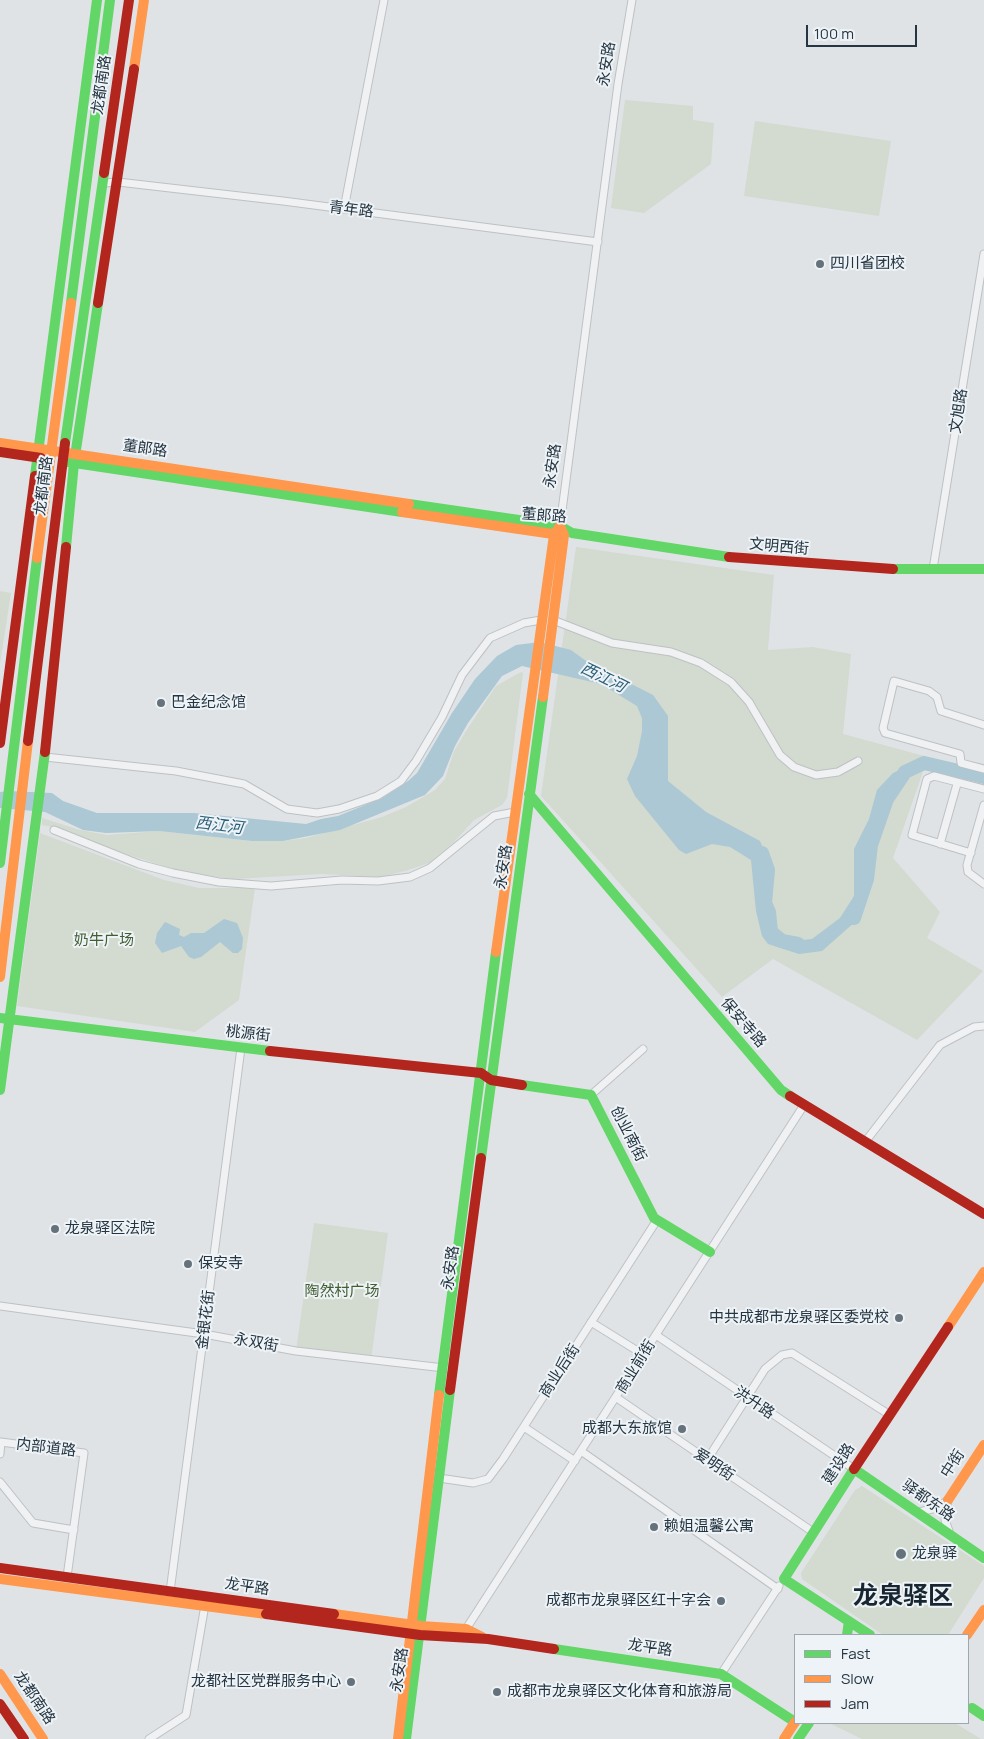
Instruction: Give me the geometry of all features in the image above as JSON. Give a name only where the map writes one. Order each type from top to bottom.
[{"type":"main road","points":[[0,743],[97,0]]},
{"type":"main road","name":"龙都南路","points":[[0,863],[49,455],[86,196],[110,0]]},
{"type":"main road","name":"龙都南路","points":[[0,977],[62,457],[104,183],[128,0]]},
{"type":"main road","points":[[0,1090],[5,1018],[45,757],[75,458],[144,0]]},
{"type":"main road","name":"董郞路","points":[[0,444],[49,455],[562,532]]},
{"type":"main road","name":"董郞路","points":[[0,452],[37,453]]},
{"type":"main road","points":[[398,1739],[416,1630],[442,1368],[480,1073],[515,812],[539,684],[541,620],[562,532]]},
{"type":"main road","name":"文明西街","points":[[562,532],[753,560],[876,569],[984,569]]},
{"type":"main road","name":"永安路","points":[[406,1739],[416,1630],[439,1478],[529,794],[539,684],[551,638],[562,532]]},
{"type":"main road","name":"保安寺路","points":[[529,794],[781,1090],[984,1214]]},
{"type":"main road","name":"桃源街","points":[[5,1018],[241,1048],[480,1073],[491,1080]]},
{"type":"main road","points":[[491,1080],[590,1095]]},
{"type":"main road","name":"创业南街","points":[[590,1095],[657,1220]]},
{"type":"main road","points":[[657,1220],[710,1252]]},
{"type":"main road","name":"建设路","points":[[784,1578],[984,1272]]},
{"type":"main road","name":"中街","points":[[948,1500],[984,1445]]},
{"type":"main road","name":"驿都东路","points":[[854,1469],[984,1558]]},
{"type":"main road","points":[[971,1549],[984,1550]]},
{"type":"main road","name":"龙平路","points":[[0,1568],[416,1630],[466,1629],[488,1639]]},
{"type":"main road","points":[[784,1578],[868,1634]]},
{"type":"main road","name":"龙平路","points":[[0,1580],[488,1639],[721,1674],[794,1721]]},
{"type":"main road","points":[[969,1634],[984,1610]]},
{"type":"main road","points":[[847,1634],[849,1622]]},
{"type":"main road","name":"龙都南路","points":[[0,1674],[43,1739]]},
{"type":"main road","name":"龙都南路","points":[[0,1704],[24,1739]]},
{"type":"main road","points":[[969,1705],[984,1716]]},
{"type":"main road","points":[[784,1739],[794,1724]]},
{"type":"main road","points":[[798,1739],[808,1724]]},
{"type":"street","points":[[344,209],[384,0]]},
{"type":"street","name":"永安路","points":[[562,532],[598,242],[632,0]]},
{"type":"street","name":"青年路","points":[[104,183],[118,182],[598,242]]},
{"type":"street","name":"文旭路","points":[[933,569],[984,254]]},
{"type":"street","points":[[45,757],[176,771],[244,784],[287,809],[317,813],[339,809],[377,796],[401,781],[416,761],[442,717],[462,675],[490,638],[524,623],[541,620]]},
{"type":"street","points":[[553,620],[612,643],[671,652],[701,663],[731,682],[750,702],[780,755],[794,767],[816,776],[838,772],[858,761]]},
{"type":"street","points":[[984,724],[941,711],[937,697],[929,691],[894,681],[883,728],[885,733],[960,754],[961,763],[984,769]]},
{"type":"street","points":[[971,853],[912,835],[927,780],[934,776],[956,784],[984,790]]},
{"type":"street","points":[[940,844],[956,784]]},
{"type":"street","points":[[984,805],[982,826],[967,865],[968,872],[984,884]]},
{"type":"street","points":[[54,830],[139,864],[220,882],[271,886],[342,880],[378,882],[410,877],[430,868],[494,816],[515,812]]},
{"type":"street","points":[[865,1142],[940,1045],[974,1027],[984,1026]]},
{"type":"street","name":"金银花街","points":[[170,1592],[241,1048]]},
{"type":"street","points":[[590,1095],[642,1049]]},
{"type":"street","name":"商业前街","points":[[466,1629],[617,1398],[804,1105]]},
{"type":"street","name":"商业后街","points":[[439,1478],[473,1483],[488,1479],[524,1427],[657,1220]]},
{"type":"street","name":"永双街","points":[[0,1306],[204,1334],[296,1351],[453,1369]]},
{"type":"street","points":[[591,1322],[644,1355]]},
{"type":"street","name":"洪升路","points":[[656,1335],[746,1398],[854,1469]]},
{"type":"street","points":[[706,1460],[746,1398],[774,1360],[782,1354],[792,1353],[890,1415]]},
{"type":"street","name":"爱明街","points":[[617,1398],[813,1532]]},
{"type":"street","points":[[524,1427],[575,1461]]},
{"type":"street","name":"内部道路","points":[[0,1454],[2,1442],[84,1453],[67,1577]]},
{"type":"street","points":[[582,1451],[778,1589]]},
{"type":"street","points":[[0,1482],[33,1523],[74,1530]]},
{"type":"street","points":[[917,1512],[932,1510],[948,1500]]},
{"type":"street","points":[[948,1500],[945,1520],[947,1528],[956,1539]]},
{"type":"street","name":"建设路","points":[[721,1674],[784,1578]]},
{"type":"street","points":[[149,1739],[186,1716],[204,1605]]},
{"type":"green space","points":[[625,100],[693,106],[693,120],[714,123],[711,164],[644,213],[611,208]]},
{"type":"green space","points":[[755,121],[891,141],[879,216],[744,196]]},
{"type":"green space","points":[[576,547],[774,575],[768,650],[813,647],[851,654],[843,734],[928,757],[893,858],[940,912],[927,938],[983,971],[917,1040],[773,959],[722,997],[541,796]]},
{"type":"green space","points":[[0,591],[11,593],[0,664]]},
{"type":"green space","points":[[521,672],[523,673],[507,798],[502,805],[474,820],[454,842],[429,863],[405,871],[381,877],[321,874],[234,879],[182,872],[108,848],[66,830],[42,825],[42,818],[80,830],[107,835],[159,831],[252,841],[283,841],[306,838],[382,817],[406,807],[435,790],[445,779],[454,751],[496,686]]},
{"type":"green space","name":"奶牛广场","points":[[40,833],[164,880],[199,888],[255,888],[239,1000],[195,1032],[17,1006]]},
{"type":"green space","name":"陶然村广场","points":[[314,1223],[388,1233],[371,1360],[296,1351]]},
{"type":"green space","points":[[862,1486],[984,1566],[984,1578],[949,1634],[882,1634],[802,1579],[801,1573],[855,1490]]},
{"type":"green space","points":[[831,1724],[957,1724],[981,1739],[862,1739]]},
{"type":"water","points":[[540,642],[571,650],[586,661],[653,695],[668,716],[668,781],[706,812],[760,841],[769,863],[764,894],[777,938],[792,941],[812,939],[840,918],[854,896],[854,849],[869,819],[877,790],[893,773],[907,767],[887,794],[887,811],[874,838],[856,921],[822,951],[799,954],[768,944],[762,936],[756,911],[751,860],[730,847],[712,844],[686,854],[679,850],[635,796],[627,779],[637,756],[642,731],[642,718],[637,706],[601,684],[522,666],[502,676],[468,723],[455,746],[443,776],[425,795],[340,830],[283,841],[252,841],[159,831],[106,833],[83,830],[45,812],[0,808],[0,792],[9,791],[52,793],[63,801],[97,813],[194,813],[306,824],[338,816],[382,798],[408,781],[417,773],[452,713],[475,679],[497,656],[516,645]]},
{"type":"water","points":[[224,919],[237,923],[243,938],[242,949],[238,953],[233,953],[220,942],[201,957],[194,959],[189,957],[181,946],[162,953],[155,943],[157,933],[165,922],[180,929],[179,935],[184,937],[191,933],[204,933]]},
{"type":"waterway","name":"西江河","points":[[854,918],[867,879],[871,845],[887,799],[905,772],[924,763],[984,777]]},
{"type":"waterway","name":"西江河","points":[[762,853],[768,870],[765,903],[769,912],[771,932],[782,941],[798,944]]},
{"type":"traffic: fast","points":[[35,476],[97,0]]},
{"type":"traffic: fast","points":[[71,303],[110,0]]},
{"type":"traffic: fast","points":[[65,443],[104,173]]},
{"type":"traffic: fast","points":[[66,547],[74,463],[98,303]]},
{"type":"traffic: fast","points":[[68,462],[402,512]]},
{"type":"traffic: fast","points":[[409,504],[560,526],[572,533],[729,557]]},
{"type":"traffic: fast","points":[[0,863],[37,558]]},
{"type":"traffic: fast","points":[[893,569],[984,569]]},
{"type":"traffic: fast","points":[[481,1158],[543,697]]},
{"type":"traffic: fast","points":[[0,1090],[45,752]]},
{"type":"traffic: fast","points":[[529,794],[781,1090],[790,1096]]},
{"type":"traffic: fast","points":[[439,1395],[496,952]]},
{"type":"traffic: fast","points":[[0,1018],[270,1051]]},
{"type":"traffic: fast","points":[[522,1085],[591,1095],[654,1218],[710,1252]]},
{"type":"traffic: fast","points":[[406,1739],[450,1390]]},
{"type":"traffic: fast","points":[[868,1634],[784,1579],[854,1469],[984,1558]]},
{"type":"traffic: fast","points":[[847,1634],[849,1621]]},
{"type":"traffic: fast","points":[[554,1649],[721,1674],[794,1721]]},
{"type":"traffic: fast","points":[[972,1708],[984,1716]]},
{"type":"traffic: fast","points":[[798,1739],[808,1724]]},
{"type":"traffic: slow","points":[[134,69],[144,0]]},
{"type":"traffic: slow","points":[[37,558],[71,303]]},
{"type":"traffic: slow","points":[[0,443],[409,504]]},
{"type":"traffic: slow","points":[[402,512],[560,535]]},
{"type":"traffic: slow","points":[[496,952],[554,535],[560,526]]},
{"type":"traffic: slow","points":[[543,697],[564,535],[560,526]]},
{"type":"traffic: slow","points":[[0,977],[28,741]]},
{"type":"traffic: slow","points":[[948,1327],[984,1272]]},
{"type":"traffic: slow","points":[[398,1739],[439,1395]]},
{"type":"traffic: slow","points":[[948,1500],[984,1445]]},
{"type":"traffic: slow","points":[[0,1579],[266,1614]]},
{"type":"traffic: slow","points":[[968,1634],[984,1610]]},
{"type":"traffic: slow","points":[[334,1614],[421,1626],[466,1629],[482,1637]]},
{"type":"traffic: slow","points":[[0,1674],[43,1739]]},
{"type":"traffic: slow","points":[[784,1739],[794,1724]]},
{"type":"traffic: jam","points":[[104,173],[129,0]]},
{"type":"traffic: jam","points":[[98,303],[134,69]]},
{"type":"traffic: jam","points":[[28,741],[65,443]]},
{"type":"traffic: jam","points":[[0,452],[41,458]]},
{"type":"traffic: jam","points":[[0,743],[35,476]]},
{"type":"traffic: jam","points":[[45,752],[66,547]]},
{"type":"traffic: jam","points":[[729,557],[893,569]]},
{"type":"traffic: jam","points":[[270,1051],[481,1073],[491,1080],[522,1085]]},
{"type":"traffic: jam","points":[[790,1096],[984,1214]]},
{"type":"traffic: jam","points":[[450,1390],[481,1158]]},
{"type":"traffic: jam","points":[[854,1469],[948,1327]]},
{"type":"traffic: jam","points":[[0,1568],[334,1614]]},
{"type":"traffic: jam","points":[[266,1614],[420,1635],[488,1639],[554,1649]]},
{"type":"traffic: jam","points":[[0,1704],[24,1739]]},
{"type":"place","name":"四川省团校","points":[[820,264]]},
{"type":"place","name":"巴金纪念馆","points":[[161,703]]},
{"type":"place","name":"龙泉驿区法院","points":[[55,1229]]},
{"type":"place","name":"保安寺","points":[[188,1264]]},
{"type":"place","name":"中共成都市龙泉驿区委党校","points":[[899,1318]]},
{"type":"place","name":"成都大东旅馆","points":[[682,1429]]},
{"type":"place","name":"赖姐温馨公寓","points":[[654,1527]]},
{"type":"place","name":"龙泉驿","points":[[901,1554]]},
{"type":"place","name":"成都市龙泉驿区红十字会","points":[[721,1601]]},
{"type":"place","name":"龙都社区党群服务中心","points":[[351,1682]]},
{"type":"place","name":"成都市龙泉驿区文化体育和旅游局","points":[[497,1692]]},
{"type":"district","name":"龙泉驿区","points":[[903,1597]]}]
